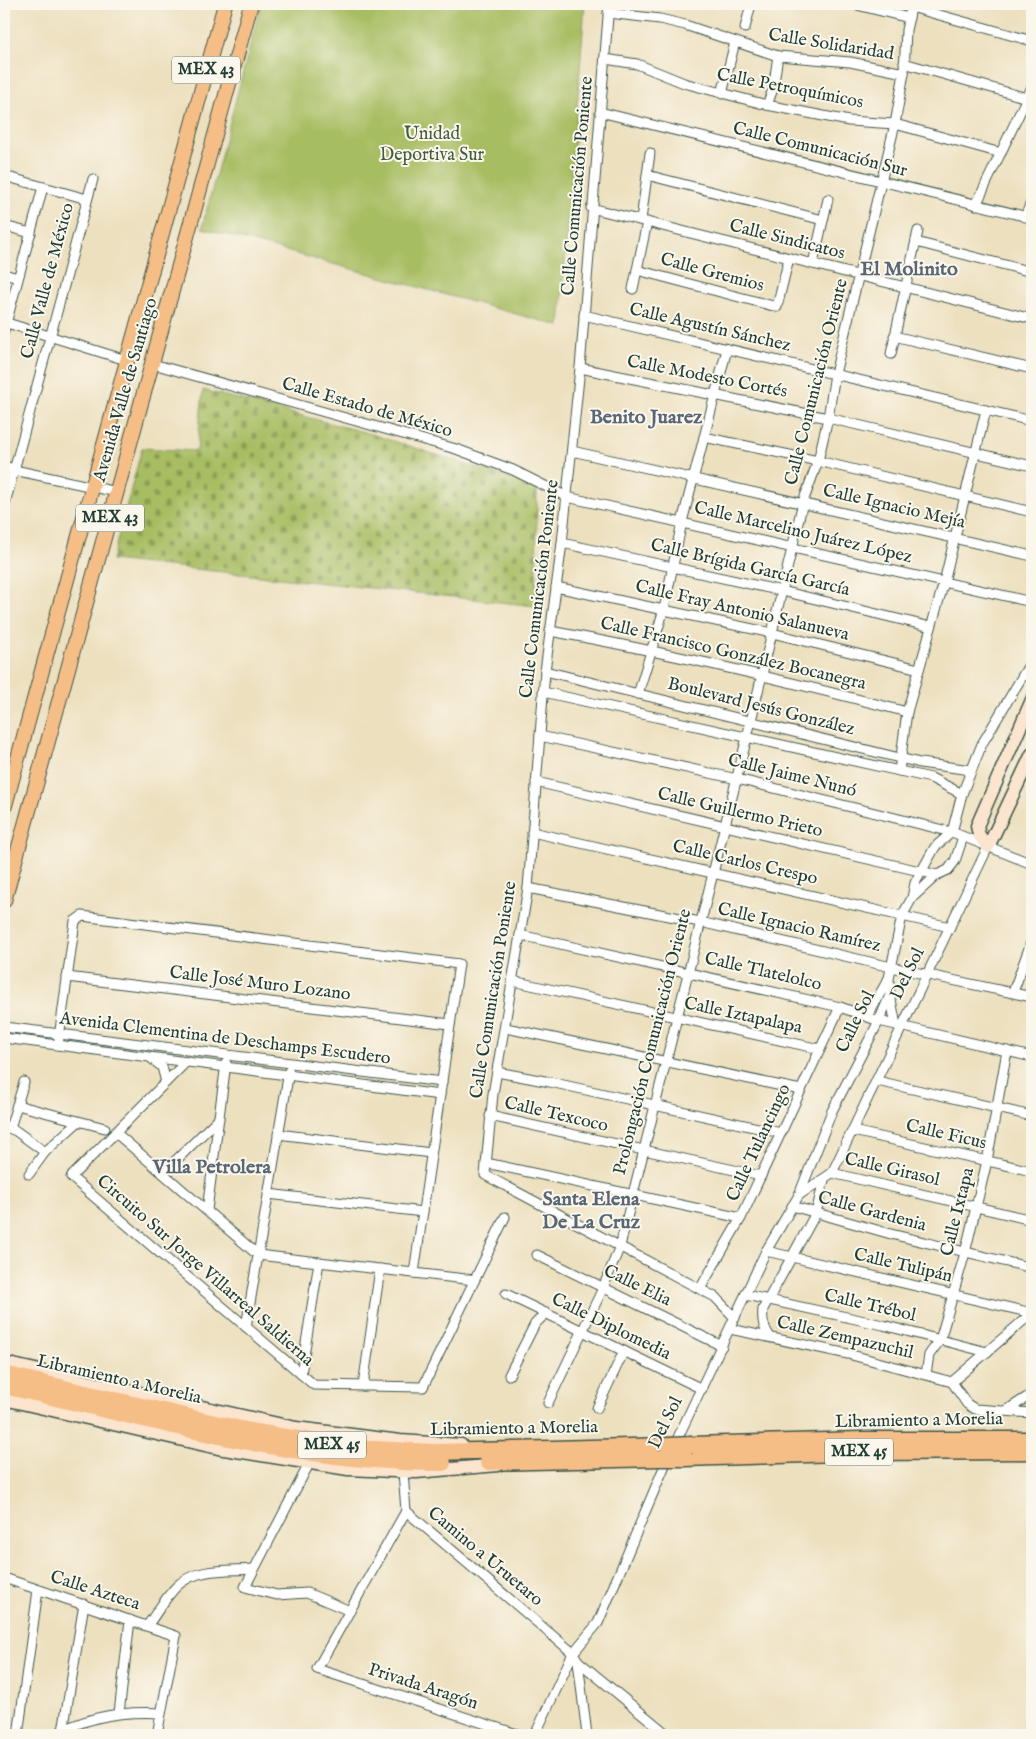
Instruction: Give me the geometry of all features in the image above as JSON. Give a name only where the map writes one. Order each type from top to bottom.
[{"type":"highway","name":"Libramiento a Morelia","points":[[4,1374],[245,1430],[325,1444],[434,1452],[561,1448],[663,1452],[1032,1451]]},
{"type":"highway","name":"Libramiento a Morelia","points":[[4,1386],[234,1439],[342,1458],[413,1463],[533,1461],[663,1452]]},
{"type":"highway","name":"Libramiento a Morelia","points":[[689,1452],[861,1440],[1032,1440]]},
{"type":"main road","name":"Avenida Valle de Santiago","points":[[4,809],[225,4]]},
{"type":"main road","name":"Avenida Valle de Santiago","points":[[4,901],[252,4]]},
{"type":"main road","points":[[988,847],[979,835],[977,826],[1032,700]]},
{"type":"main road","name":"Del Sol","points":[[988,847],[1032,754]]},
{"type":"main road","points":[[4,1363],[296,1428],[400,1440],[561,1448]]},
{"type":"main road","points":[[4,1399],[218,1448],[348,1469],[403,1472],[461,1469],[533,1461]]},
{"type":"street","points":[[744,28],[750,4]]},
{"type":"street","points":[[853,4],[909,18]]},
{"type":"street","points":[[912,6],[1032,41]]},
{"type":"street","name":"Calle Comunicación Oriente","points":[[747,737],[803,502],[818,460],[828,418],[835,374],[895,124],[904,73],[909,18],[912,6]]},
{"type":"street","name":"Calle Solidaridad","points":[[609,8],[668,21],[778,56],[850,62],[904,73]]},
{"type":"street","name":"Calle Comunicación Poniente","points":[[609,8],[591,208],[580,368],[562,543],[545,671],[528,888],[490,1116],[485,1176],[620,1246]]},
{"type":"street","points":[[722,94],[735,42]]},
{"type":"street","points":[[767,105],[778,56]]},
{"type":"street","name":"Calle Petroquímicos","points":[[605,59],[637,64],[684,83],[767,105],[849,121],[895,124],[1001,153]]},
{"type":"street","name":"Calle Solidaridad","points":[[904,63],[1027,98]]},
{"type":"street","points":[[976,205],[1032,87]]},
{"type":"street","name":"Calle Comunicación Sur","points":[[600,112],[1028,217]]},
{"type":"street","name":"Calle Gremios","points":[[650,153],[644,221],[636,270],[777,307],[789,258]]},
{"type":"street","points":[[647,175],[823,220]]},
{"type":"street","points":[[4,176],[87,199]]},
{"type":"street","name":"Calle Valle de México","points":[[4,507],[93,179]]},
{"type":"street","points":[[43,187],[4,326],[50,336],[126,360]]},
{"type":"street","points":[[813,264],[828,199]]},
{"type":"street","points":[[1028,217],[1032,200]]},
{"type":"street","name":"Calle Sindicatos","points":[[591,208],[1032,319]]},
{"type":"street","points":[[4,226],[30,234]]},
{"type":"street","points":[[891,354],[918,231]]},
{"type":"street","points":[[916,242],[1032,272]]},
{"type":"street","points":[[632,289],[636,270]]},
{"type":"street","points":[[4,274],[18,278]]},
{"type":"street","name":"Calle Agustín Sánchez","points":[[584,315],[1032,421]]},
{"type":"street","points":[[894,336],[1032,369]]},
{"type":"street","points":[[638,694],[664,609],[682,522],[728,349]]},
{"type":"street","name":"Calle Estado de México","points":[[153,364],[456,449],[513,470],[567,497]]},
{"type":"street","name":"Calle Modesto Cortés","points":[[580,368],[828,418],[1032,466]]},
{"type":"street","points":[[899,771],[907,712],[944,582],[986,410]]},
{"type":"street","points":[[704,437],[818,460],[1032,512]]},
{"type":"street","name":"Calle Ignacio Mejía","points":[[572,451],[803,502],[1032,556]]},
{"type":"street","points":[[4,465],[14,470],[117,492]]},
{"type":"street","name":"Calle Marcelino Juárez López","points":[[567,497],[1032,602]]},
{"type":"street","name":"Calle Brígida García García","points":[[562,543],[674,566],[931,627]]},
{"type":"street","name":"Calle Fray Antonio Salanueva","points":[[556,587],[772,633],[919,668]]},
{"type":"street","name":"Calle Francisco González Bocanegra","points":[[550,630],[762,674],[907,712]]},
{"type":"street","points":[[912,898],[915,883],[935,847],[952,832],[962,794],[971,770],[996,718],[1032,660]]},
{"type":"street","name":"Boulevard Jesús González","points":[[545,671],[920,763],[971,770]]},
{"type":"street","name":"Boulevard Jesús González","points":[[543,692],[931,778],[962,794]]},
{"type":"street","name":"Calle Jaime Nunó","points":[[540,736],[736,779],[952,832],[1032,864]]},
{"type":"street","name":"Prolongación Comunicación Oriente","points":[[548,1403],[603,1288],[620,1246],[631,1194],[747,737]]},
{"type":"street","points":[[920,763],[931,778]]},
{"type":"street","name":"Calle Guillermo Prieto","points":[[536,782],[937,875]]},
{"type":"street","name":"Calle Carlos Crespo","points":[[532,832],[950,927]]},
{"type":"street","name":"Calle Sol","points":[[792,1206],[799,1195],[832,1111],[879,1021],[890,995],[889,978],[902,916],[912,898],[937,875],[948,870],[955,861],[963,837]]},
{"type":"street","name":"Del Sol","points":[[799,1195],[832,1173],[877,1081],[899,1026],[928,974],[988,847]]},
{"type":"street","name":"Calle Ignacio Ramírez","points":[[528,888],[700,922],[891,967],[1032,997]]},
{"type":"street","points":[[58,1046],[75,921],[82,916],[459,964],[414,1273]]},
{"type":"street","name":"Calle Tlatelolco","points":[[520,935],[688,971],[840,1007],[879,1021],[1032,1057]]},
{"type":"street","points":[[1013,992],[1032,940]]},
{"type":"street","name":"Calle José Muro Lozano","points":[[67,977],[450,1024]]},
{"type":"street","points":[[867,1016],[889,978]]},
{"type":"street","name":"Calle Iztapalapa","points":[[513,980],[820,1049]]},
{"type":"street","points":[[890,995],[899,1026]]},
{"type":"street","name":"Calle Tulancingo","points":[[700,1289],[741,1218],[840,1007]]},
{"type":"street","name":"Avenida Clementina de Deschamps Escudero","points":[[4,1027],[442,1082]]},
{"type":"street","points":[[506,1028],[801,1090]]},
{"type":"street","name":"Avenida Clementina de Deschamps Escudero","points":[[4,1038],[440,1095]]},
{"type":"street","name":"Calle Ixtapa","points":[[926,1374],[929,1355],[940,1340],[965,1253],[987,1160],[1007,1051]]},
{"type":"street","points":[[206,1210],[227,1055]]},
{"type":"street","points":[[149,1057],[162,1067],[166,1082]]},
{"type":"street","name":"Circuito Sur Jorge Villarreal Saldierna","points":[[186,1062],[72,1178],[314,1385],[424,1387],[474,1280]]},
{"type":"street","points":[[246,1327],[290,1063]]},
{"type":"street","points":[[497,1072],[781,1133]]},
{"type":"street","points":[[877,1081],[1032,1116]]},
{"type":"street","points":[[24,1082],[17,1105],[7,1127],[45,1152]]},
{"type":"street","points":[[17,1105],[106,1128]]},
{"type":"street","name":"Calle Texcoco","points":[[490,1116],[761,1176]]},
{"type":"street","points":[[163,1173],[219,1117]]},
{"type":"street","points":[[28,1174],[45,1152],[78,1122]]},
{"type":"street","name":"Calle Ficus","points":[[853,1131],[1032,1171]]},
{"type":"street","points":[[116,1133],[258,1255],[474,1280],[505,1216]]},
{"type":"street","points":[[278,1134],[431,1153]]},
{"type":"street","points":[[486,1163],[741,1218]]},
{"type":"street","name":"Calle Girasol","points":[[832,1173],[1032,1220]]},
{"type":"street","points":[[770,1337],[764,1328],[762,1319],[763,1309],[816,1213],[824,1180]]},
{"type":"street","points":[[268,1194],[423,1212]]},
{"type":"street","name":"Del Sol","points":[[535,1735],[576,1657],[598,1624],[665,1465],[766,1251],[792,1206]]},
{"type":"street","name":"Calle Gardenia","points":[[792,1206],[965,1253],[1032,1268]]},
{"type":"street","points":[[620,1246],[715,1297],[735,1318]]},
{"type":"street","name":"Calle Tulipán","points":[[766,1251],[1032,1313]]},
{"type":"street","name":"Calle Elia","points":[[537,1255],[722,1346]]},
{"type":"street","points":[[301,1374],[319,1262]]},
{"type":"street","points":[[363,1386],[380,1269]]},
{"type":"street","name":"Calle Diplomedia","points":[[506,1294],[702,1389]]},
{"type":"street","name":"Calle Trébol","points":[[746,1295],[987,1352]]},
{"type":"street","points":[[509,1375],[535,1324],[546,1313]]},
{"type":"street","points":[[1032,1313],[952,1382],[971,1407],[1032,1413]]},
{"type":"street","name":"Calle Zempazuchil","points":[[730,1329],[926,1374],[952,1382]]},
{"type":"street","points":[[598,1408],[624,1351]]},
{"type":"street","points":[[1007,1410],[1032,1394]]},
{"type":"street","points":[[310,1464],[245,1587],[277,1595],[307,1593],[350,1611],[406,1512]]},
{"type":"street","name":"Camino a Uruetaro","points":[[403,1472],[406,1512],[668,1735]]},
{"type":"street","points":[[147,1626],[177,1586],[188,1577],[203,1572],[254,1570]]},
{"type":"street","name":"Calle Azteca","points":[[4,1578],[176,1636],[161,1713]]},
{"type":"street","points":[[18,1735],[38,1590]]},
{"type":"street","points":[[59,1733],[84,1604]]},
{"type":"street","name":"Privada Aragón","points":[[350,1611],[317,1669],[520,1735]]},
{"type":"street","points":[[119,1714],[130,1620]]},
{"type":"street","points":[[576,1657],[587,1735]]},
{"type":"street","points":[[59,1733],[90,1720],[119,1714],[161,1713],[157,1735]]},
{"type":"green space","name":"Unidad Deportiva Sur","points":[[261,4],[585,4],[560,326],[202,228]]},
{"type":"green space","points":[[203,390],[371,434],[537,487],[536,606],[112,560],[142,448],[197,451]]},
{"type":"district","name":"El Molinito","points":[[909,269]]},
{"type":"district","name":"Benito Juarez","points":[[646,417]]},
{"type":"district","name":"Villa Petrolera","points":[[212,1167]]},
{"type":"district","name":"Santa Elena De La Cruz","points":[[591,1210]]}]
